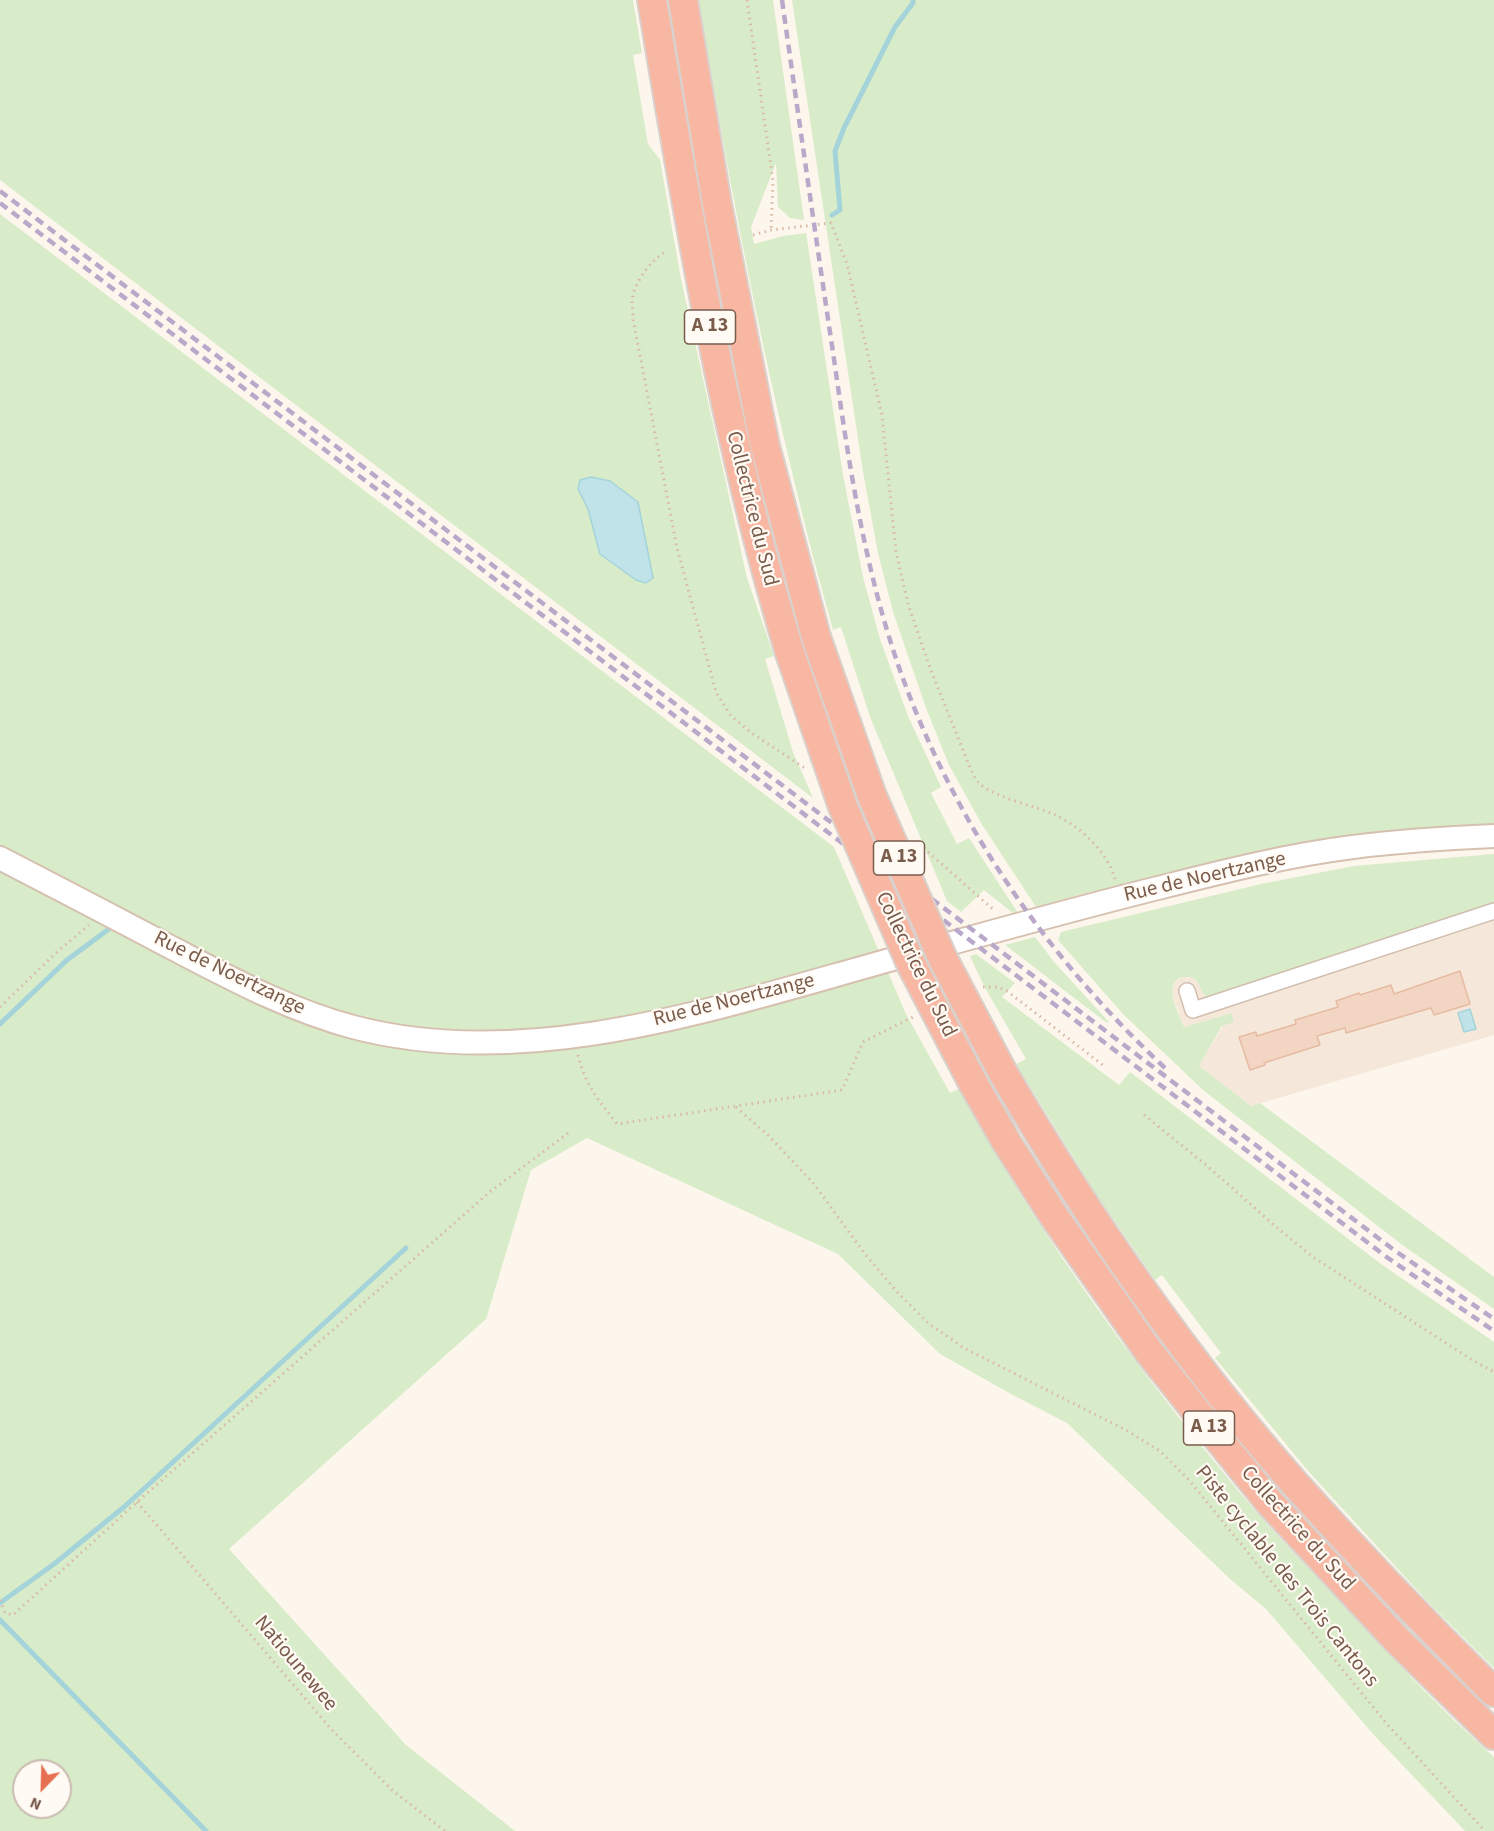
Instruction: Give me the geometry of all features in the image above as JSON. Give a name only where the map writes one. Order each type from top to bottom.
[{"type":"highway","name":"Collectrice du Sud","points":[[652,0],[687,212],[736,458],[772,593],[789,650],[843,807],[911,964],[1007,1143],[1053,1215],[1149,1352],[1270,1503],[1397,1640],[1494,1735]]},
{"type":"highway","name":"Collectrice du Sud","points":[[683,0],[717,204],[765,446],[816,637],[872,796],[942,957],[1002,1071],[1080,1200],[1173,1332],[1231,1407],[1319,1510],[1415,1613],[1494,1692]]},
{"type":"main road","name":"Rue de Noertzange","points":[[0,858],[265,996],[354,1028],[412,1039],[466,1044],[525,1042],[628,1028],[756,997],[1121,897],[1259,863],[1353,847],[1494,836]]},
{"type":"street","points":[[1187,991],[1193,1010],[1494,911]]},
{"type":"path","points":[[747,0],[774,181],[771,230]]},
{"type":"path","points":[[753,235],[771,230],[831,223],[847,264],[882,415],[896,552],[908,604],[970,770],[979,784],[991,791],[1056,815],[1078,829],[1098,848],[1113,871],[1121,897]]},
{"type":"path","points":[[664,253],[655,259],[632,297],[633,319],[677,548],[716,692],[731,716],[753,734],[810,772]]},
{"type":"path","points":[[915,842],[1013,926]]},
{"type":"path","points":[[0,1007],[57,952],[105,913]]},
{"type":"path","points":[[984,986],[1007,991],[1104,1066]]},
{"type":"path","points":[[577,1053],[584,1077],[596,1098],[617,1124],[842,1090],[863,1042],[909,1019]]},
{"type":"path","name":"Piste cyclable des Trois Cantons","points":[[736,1107],[770,1136],[814,1184],[865,1254],[898,1293],[928,1323],[964,1348],[1126,1430],[1160,1451],[1189,1480],[1386,1723],[1485,1831]]},
{"type":"path","points":[[1144,1115],[1313,1257],[1494,1372]]},
{"type":"path","points":[[0,1600],[5,1613],[13,1615],[137,1502],[491,1191],[571,1131]]},
{"type":"path","name":"Natiounewee","points":[[137,1502],[332,1730],[393,1791],[445,1831]]},
{"type":"shaded area","points":[[1494,911],[1494,1035],[1251,1106],[1199,1066],[1231,1013],[1184,1027],[1172,995],[1172,987],[1177,980],[1184,977],[1192,978],[1198,983],[1205,996]]},
{"type":"green space","points":[[0,0],[633,0],[642,53],[633,55],[648,144],[660,160],[681,279],[747,578],[774,656],[765,659],[793,752],[813,798],[0,180]],"holes":[[[588,509],[636,580],[600,554]]]},
{"type":"green space","points":[[699,0],[773,0],[804,220],[790,218],[778,207],[776,163],[751,227],[754,244],[783,236],[806,233],[843,475],[863,577],[880,639],[908,716],[941,787],[931,793],[957,844],[969,838],[1018,913],[1014,914],[984,890],[961,912],[947,901],[870,717],[841,627],[833,630],[802,515],[753,299]]},
{"type":"green space","points":[[792,0],[1494,0],[1494,827],[1207,865],[1036,907],[981,823],[949,765],[926,708],[893,612],[878,553],[863,472]]},
{"type":"green space","points":[[0,214],[834,847],[906,1014],[950,1093],[959,1089],[1025,1201],[1136,1362],[1258,1514],[1373,1638],[1494,1757],[1494,1831],[1465,1831],[1373,1734],[1266,1609],[1230,1579],[1067,1423],[940,1354],[838,1254],[587,1138],[531,1170],[486,1319],[229,1549],[406,1745],[515,1831],[0,1831]]},
{"type":"green space","points":[[1494,854],[1494,911],[1219,1002],[1206,996],[1197,981],[1190,977],[1178,979],[1172,989],[1174,1002],[1184,1027],[1231,1013],[1234,1022],[1222,1026],[1199,1066],[1251,1106],[1260,1103],[1494,1277],[1494,1309],[1401,1244],[1203,1090],[1123,1014],[1058,940],[1061,932],[1261,884],[1354,866]]},
{"type":"green space","points":[[1035,937],[1055,963],[1109,1022],[1107,1023],[1005,945]]},
{"type":"green space","points":[[976,954],[1015,983],[1002,997],[1119,1085],[1130,1072],[1381,1264],[1494,1342],[1494,1668],[1427,1601],[1309,1472],[1215,1358],[1221,1353],[1162,1275],[1155,1280],[1094,1191],[1016,1064],[1026,1059],[984,986],[970,956]]},
{"type":"water","points":[[591,477],[610,481],[638,502],[653,578],[646,583],[636,580],[600,554],[588,509],[578,489],[580,480]]},
{"type":"water","points":[[1470,1009],[1476,1029],[1464,1032],[1458,1013]]},
{"type":"building","points":[[1460,971],[1470,1004],[1434,1015],[1431,1008],[1346,1033],[1345,1028],[1317,1036],[1320,1045],[1264,1063],[1265,1065],[1250,1070],[1239,1037],[1256,1032],[1257,1036],[1296,1024],[1295,1020],[1338,1007],[1336,1001],[1359,993],[1360,995],[1391,985],[1394,994]]},
{"type":"waterway","points":[[832,215],[840,210],[835,151],[844,128],[895,27],[913,0]]},
{"type":"waterway","points":[[0,1024],[67,960],[109,929]]},
{"type":"waterway","points":[[0,1603],[54,1564],[124,1507],[406,1248]]},
{"type":"waterway","points":[[0,1620],[206,1831]]},
{"type":"railway","points":[[782,0],[852,478],[877,596],[901,673],[923,729],[949,783],[977,836],[1009,886],[1082,982],[1165,1068]]},
{"type":"railway","points":[[0,191],[1394,1250],[1494,1319]]},
{"type":"railway","points":[[0,203],[1388,1258],[1494,1331]]}]
